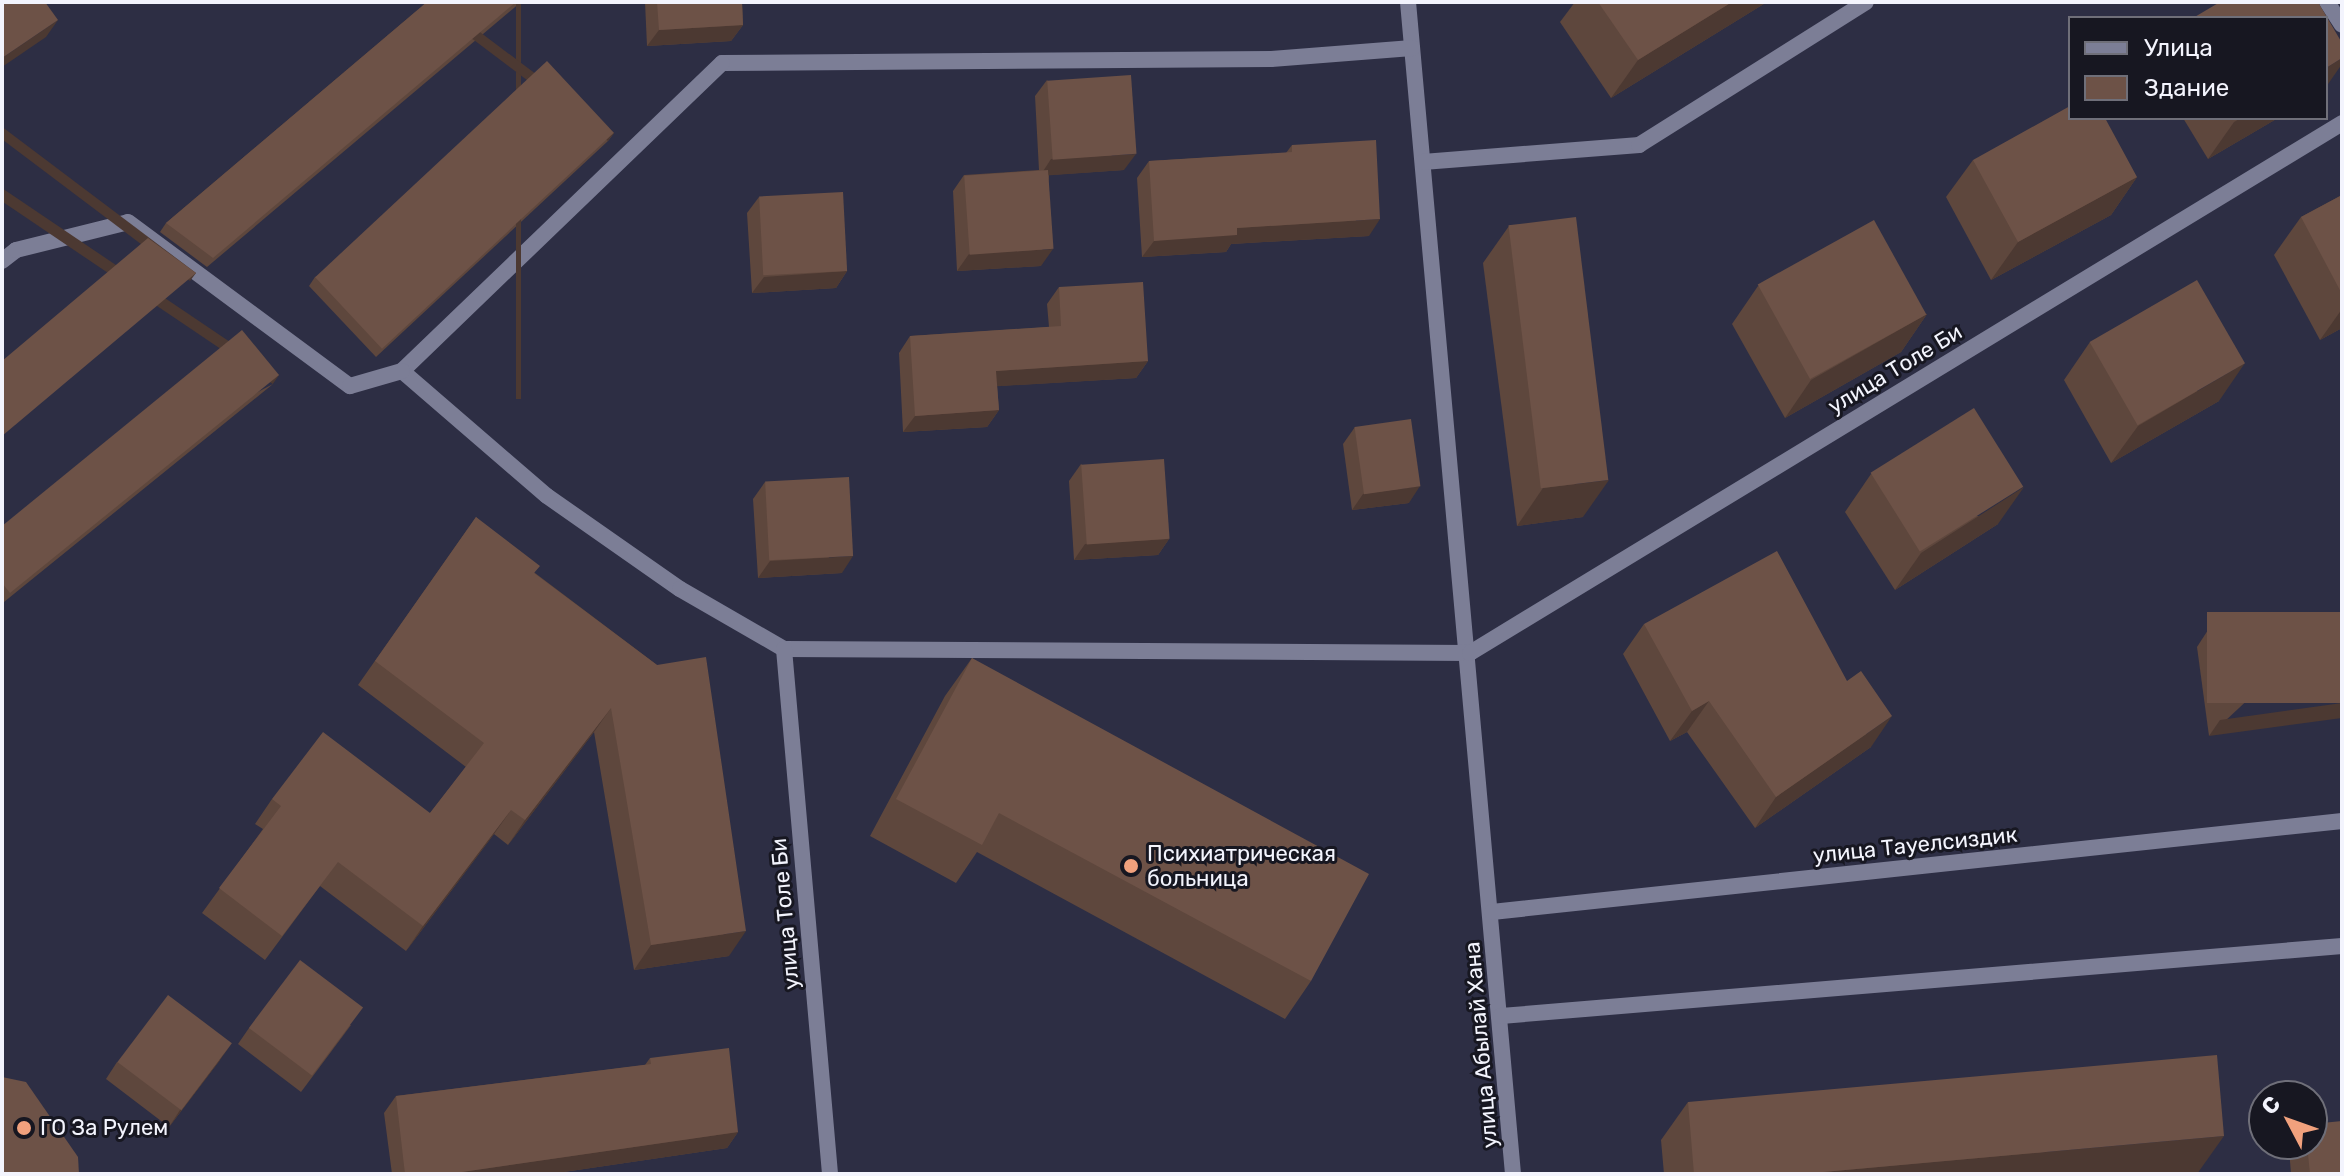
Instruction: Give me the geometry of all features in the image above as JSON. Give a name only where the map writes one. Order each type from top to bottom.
[{"type":"street","name":"улица Абылай Хана","points":[[1408,2],[1470,653],[1513,1174]]},
{"type":"street","points":[[1423,162],[1639,145],[1866,2]]},
{"type":"street","points":[[2327,2],[2342,25]]},
{"type":"street","points":[[2,261],[16,250],[128,222],[350,386],[402,371],[722,63],[1271,59],[1412,48]]},
{"type":"street","name":"улица Толе Би","points":[[1470,653],[2342,123]]},
{"type":"street","points":[[402,371],[547,496],[680,589],[784,649],[1470,653]]},
{"type":"street","name":"улица Толе Би","points":[[784,649],[830,1174]]},
{"type":"street","name":"улица Тауелсиздик","points":[[1492,912],[2342,821]]},
{"type":"street","points":[[1501,1016],[2342,946]]},
{"type":"building","points":[[2,2],[45,2],[58,20],[2,58]]},
{"type":"building","points":[[427,2],[516,2],[213,258],[166,223]]},
{"type":"building","points":[[657,2],[742,2],[743,25],[659,30]]},
{"type":"building","points":[[1598,2],[1732,2],[1638,60]]},
{"type":"building","points":[[2220,2],[2318,2],[2326,16],[2196,16]]},
{"type":"building","points":[[2328,19],[2342,43],[2342,58],[2328,67]]},
{"type":"building","points":[[547,61],[614,133],[382,349],[315,277]]},
{"type":"building","points":[[1131,75],[1137,154],[1053,160],[1047,81]]},
{"type":"building","points":[[2068,107],[2068,120],[2106,120],[2137,177],[2018,242],[1973,160]]},
{"type":"building","points":[[1376,140],[1380,219],[1237,228],[1237,235],[1154,241],[1149,161],[1292,152],[1292,145]]},
{"type":"building","points":[[1048,170],[1054,249],[970,255],[964,176]]},
{"type":"building","points":[[843,192],[847,271],[763,275],[759,196]]},
{"type":"building","points":[[2342,195],[2342,294],[2301,217]]},
{"type":"building","points":[[1576,217],[1608,480],[1541,488],[1509,225]]},
{"type":"building","points":[[1874,220],[1926,314],[1810,379],[1758,284]]},
{"type":"building","points":[[148,238],[196,273],[2,436],[2,361]]},
{"type":"building","points":[[2197,280],[2245,363],[2138,425],[2090,342]]},
{"type":"building","points":[[1143,282],[1148,361],[996,371],[999,410],[915,416],[910,336],[1061,326],[1059,287]]},
{"type":"building","points":[[242,330],[279,375],[10,593],[2,583],[2,526]]},
{"type":"building","points":[[1974,408],[2023,487],[1920,552],[1871,473]]},
{"type":"building","points":[[1411,419],[1420,486],[1364,494],[1355,427]]},
{"type":"building","points":[[1164,459],[1170,539],[1087,545],[1081,465]]},
{"type":"building","points":[[849,477],[853,556],[769,560],[765,481]]},
{"type":"building","points":[[476,517],[540,566],[534,573],[657,665],[706,657],[746,931],[651,945],[611,708],[525,820],[511,810],[423,926],[338,862],[282,936],[219,888],[281,806],[272,799],[323,732],[430,813],[484,743],[375,661]]},
{"type":"building","points":[[1777,551],[1847,681],[1861,671],[1892,716],[1776,797],[1709,701],[1692,711],[1644,624]]},
{"type":"building","points":[[2207,612],[2342,612],[2342,703],[2207,703]]},
{"type":"building","name":"Психиатрическая больница","points":[[972,658],[1369,874],[1311,981],[999,813],[982,845],[896,799]]},
{"type":"building","points":[[300,960],[363,1008],[312,1075],[249,1028]]},
{"type":"building","points":[[168,995],[232,1043],[181,1110],[117,1062]]},
{"type":"building","points":[[729,1048],[738,1132],[448,1174],[405,1174],[396,1096],[651,1064],[650,1058]]},
{"type":"building","points":[[2217,1055],[2224,1136],[1801,1174],[1694,1174],[1688,1102]]},
{"type":"building","name":"ГО За Рулем","points":[[2,1077],[26,1082],[78,1157],[79,1174],[2,1174]]},
{"type":"building","points":[[2342,1121],[2342,1174],[2310,1174],[2309,1160],[2328,1160],[2328,1122]]},
{"type":"place","name":"Психиатрическая больница","points":[[1131,866]]},
{"type":"place","name":"ГО За Рулем","points":[[24,1128]]}]
